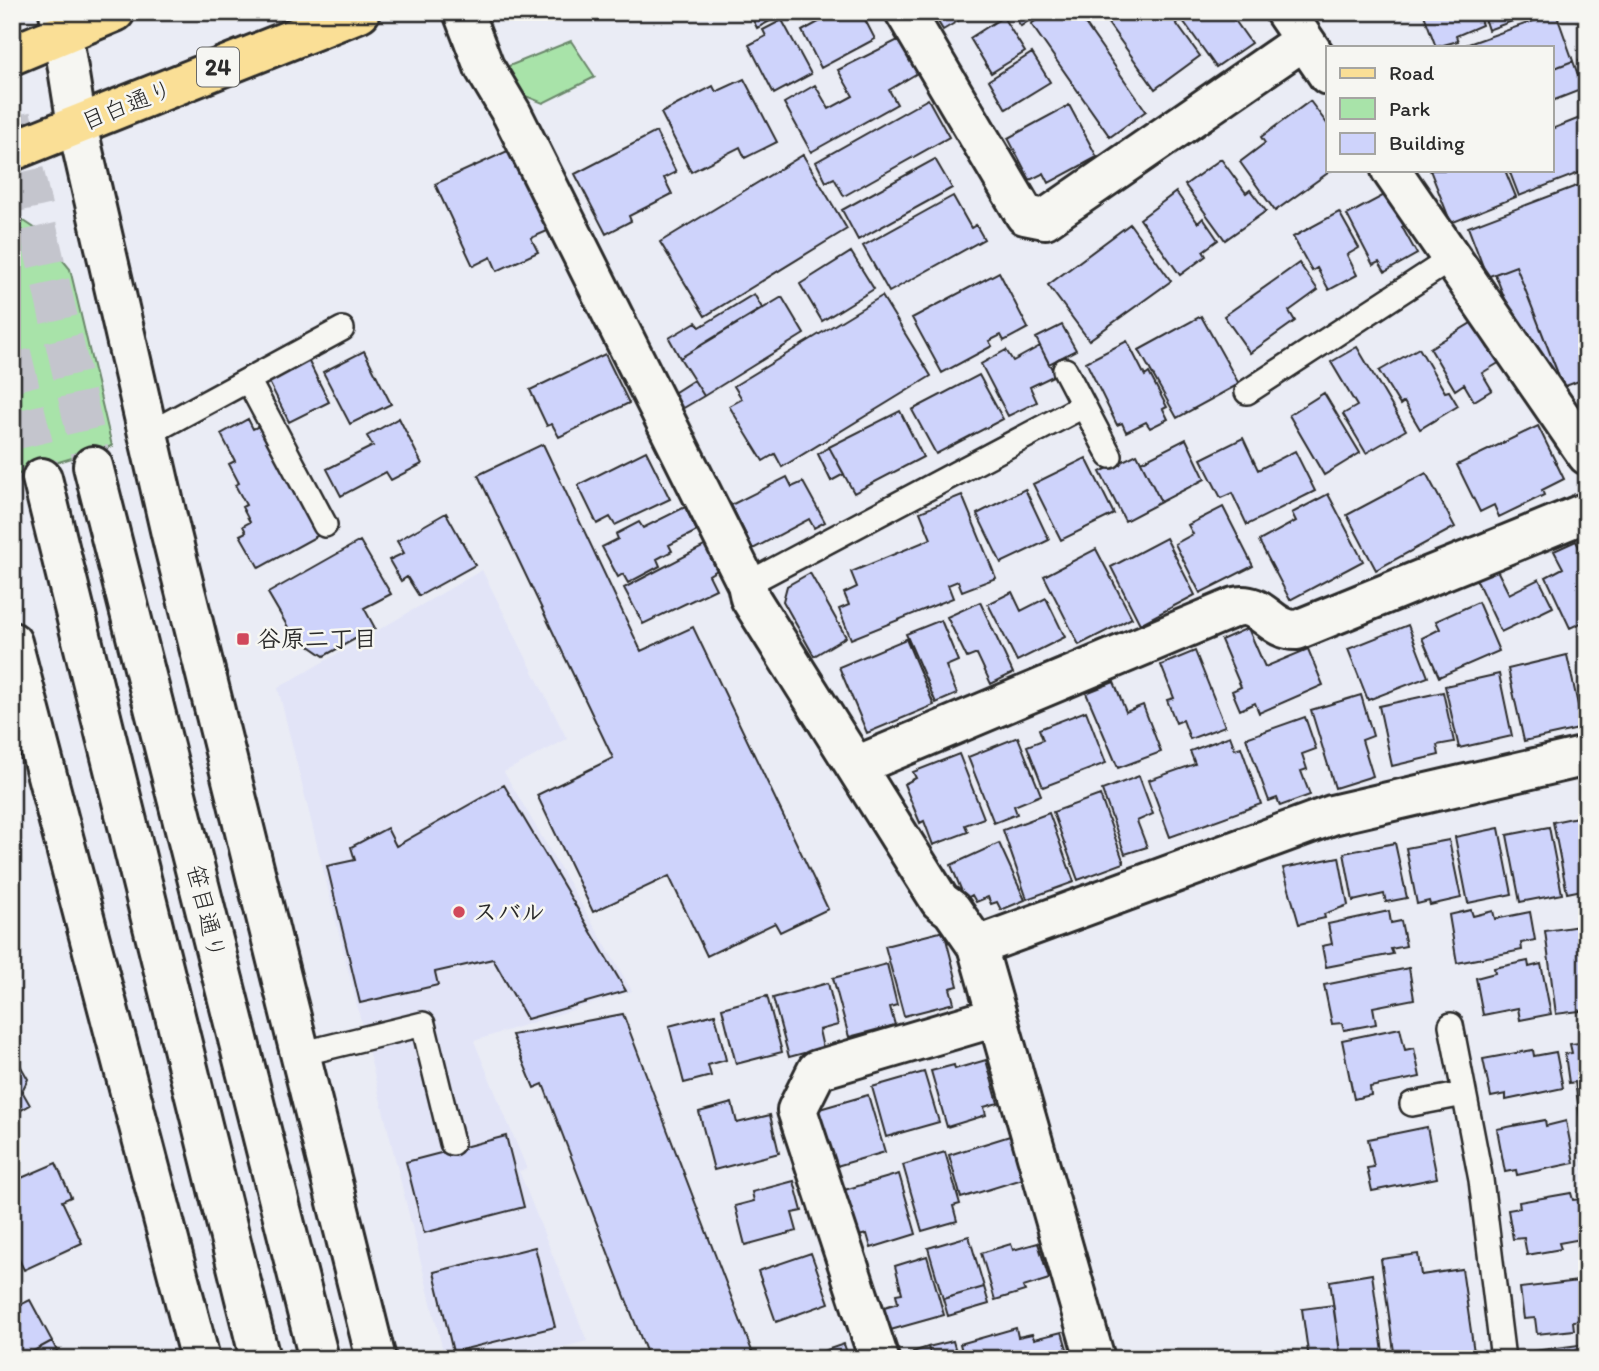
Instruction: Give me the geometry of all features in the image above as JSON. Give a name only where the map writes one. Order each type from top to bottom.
[{"type":"main road","points":[[12,55],[60,23],[115,12]]},
{"type":"main road","name":"目白通り","points":[[12,151],[360,12]]},
{"type":"street","points":[[463,12],[484,67],[512,114],[747,584],[750,598],[940,901],[952,910],[977,946],[1094,1359]]},
{"type":"street","points":[[905,12],[1025,215],[1045,219],[1294,26],[1326,72]]},
{"type":"street","points":[[60,23],[77,125],[148,433],[376,1359]]},
{"type":"street","points":[[1392,172],[1587,455]]},
{"type":"street","name":"笹目通り","points":[[93,466],[319,1359]]},
{"type":"street","points":[[42,478],[260,1359]]},
{"type":"street","points":[[856,766],[1223,611],[1246,604],[1256,607],[1274,625],[1287,631],[1297,630],[1587,512]]},
{"type":"street","points":[[12,642],[200,1359]]},
{"type":"street","points":[[977,946],[1332,815],[1587,756]]},
{"type":"street","points":[[879,1359],[797,1110],[817,1070],[996,1017]]},
{"type":"lane","points":[[1247,392],[1451,259]]},
{"type":"lane","points":[[148,433],[342,329]]},
{"type":"lane","points":[[1065,370],[1110,456]]},
{"type":"lane","points":[[248,380],[325,525]]},
{"type":"lane","points":[[747,584],[1083,406]]},
{"type":"lane","points":[[300,1054],[423,1024],[452,1143]]},
{"type":"lane","points":[[1451,1025],[1481,1181],[1503,1359]]},
{"type":"lane","points":[[1412,1104],[1464,1094]]},
{"type":"shaded area","points":[[482,570],[567,739],[504,772],[632,991],[474,1041],[527,1169],[519,1171],[587,1341],[516,1359],[445,1359],[278,688]]},
{"type":"green space","points":[[571,41],[595,77],[543,103],[523,95],[499,70]]},
{"type":"green space","points":[[12,213],[39,231],[70,269],[112,446],[12,476],[18,393],[12,372]]},
{"type":"building","points":[[749,12],[786,12],[757,28]]},
{"type":"building","points":[[837,12],[861,12],[875,39],[821,68],[802,31]]},
{"type":"building","points":[[932,12],[973,12],[943,30]]},
{"type":"building","points":[[1011,12],[1041,12],[1021,26]]},
{"type":"building","points":[[1048,12],[1077,12],[1146,111],[1110,137],[1031,24]]},
{"type":"building","points":[[1115,12],[1168,12],[1200,56],[1155,89],[1105,19]]},
{"type":"building","points":[[1177,12],[1198,12],[1184,22]]},
{"type":"building","points":[[1198,12],[1229,12],[1251,43],[1216,67],[1184,22]]},
{"type":"building","points":[[1423,12],[1477,12],[1482,25],[1456,36],[1458,41],[1436,46]]},
{"type":"building","points":[[1482,12],[1537,12],[1488,30]]},
{"type":"building","points":[[1556,13],[1573,61],[1554,68],[1554,46],[1463,46]]},
{"type":"building","points":[[1003,17],[1025,52],[991,73],[970,38]]},
{"type":"building","points":[[782,20],[811,74],[774,94],[749,45],[766,36],[763,30]]},
{"type":"building","points":[[902,38],[921,71],[889,90],[897,104],[811,152],[784,103],[815,85],[829,109],[853,96],[838,70]]},
{"type":"building","points":[[1032,53],[1050,82],[1006,109],[989,80]]},
{"type":"building","points":[[1587,57],[1587,79],[1579,60]]},
{"type":"building","points":[[1573,61],[1583,89],[1554,100],[1554,68]]},
{"type":"building","points":[[744,79],[777,142],[745,158],[740,147],[691,172],[661,113],[713,86],[716,92]]},
{"type":"building","points":[[928,99],[949,137],[844,196],[834,178],[826,182],[816,162]]},
{"type":"building","points":[[1310,101],[1326,122],[1326,172],[1329,172],[1275,211],[1240,162],[1265,143],[1261,137]]},
{"type":"building","points":[[1069,105],[1097,157],[1049,183],[1044,173],[1030,180],[1008,138]]},
{"type":"building","points":[[1585,116],[1587,178],[1583,179],[1581,172],[1519,196],[1510,172],[1554,172],[1554,128]]},
{"type":"building","points":[[656,132],[676,172],[664,178],[672,194],[629,216],[631,221],[606,234],[575,174]]},
{"type":"building","points":[[514,148],[552,229],[531,238],[538,252],[497,271],[491,257],[473,266],[435,184]]},
{"type":"building","points":[[803,155],[847,229],[705,316],[660,242]]},
{"type":"building","points":[[935,159],[952,188],[858,240],[842,210]]},
{"type":"building","points":[[1221,159],[1246,193],[1250,190],[1266,211],[1225,240],[1185,185]]},
{"type":"building","points":[[1431,172],[1506,172],[1516,197],[1451,223]]},
{"type":"building","points":[[1587,182],[1587,378],[1563,387],[1516,266],[1487,277],[1468,227]]},
{"type":"building","points":[[1176,192],[1198,223],[1203,218],[1218,240],[1203,251],[1206,256],[1180,275],[1140,219]]},
{"type":"building","points":[[1390,192],[1408,224],[1402,227],[1417,254],[1385,272],[1379,262],[1373,265],[1347,215]]},
{"type":"building","points":[[953,196],[971,228],[976,225],[984,239],[889,292],[863,246]]},
{"type":"building","points":[[1339,212],[1359,248],[1347,255],[1357,275],[1329,290],[1317,268],[1312,271],[1293,237]]},
{"type":"building","points":[[1130,224],[1171,281],[1089,340],[1048,285]]},
{"type":"building","points":[[851,252],[874,289],[822,321],[800,284]]},
{"type":"building","points":[[1299,263],[1318,290],[1289,311],[1295,321],[1250,353],[1224,316]]},
{"type":"building","points":[[1516,266],[1557,371],[1549,375],[1516,326],[1495,274]]},
{"type":"building","points":[[999,272],[1028,328],[1004,341],[1001,335],[989,341],[992,346],[942,373],[912,318]]},
{"type":"building","points":[[754,294],[762,308],[680,358],[669,338],[696,322],[700,327]]},
{"type":"building","points":[[882,296],[931,376],[782,467],[775,454],[763,461],[729,406],[742,399],[734,386]]},
{"type":"building","points":[[782,297],[804,334],[704,396],[680,358]]},
{"type":"building","points":[[1201,316],[1239,384],[1177,418],[1139,350]]},
{"type":"building","points":[[1473,322],[1488,348],[1493,345],[1502,361],[1482,373],[1492,390],[1474,401],[1464,384],[1455,390],[1430,348]]},
{"type":"building","points":[[1062,325],[1076,350],[1049,364],[1036,338]]},
{"type":"building","points":[[1127,341],[1145,376],[1149,373],[1167,407],[1163,409],[1168,419],[1150,428],[1146,422],[1126,432],[1122,423],[1117,425],[1086,362]]},
{"type":"building","points":[[1040,346],[1055,375],[1030,387],[1037,402],[1008,416],[981,364],[1006,350],[1013,361]]},
{"type":"building","points":[[1357,347],[1406,430],[1366,453],[1343,414],[1357,406],[1331,362]]},
{"type":"building","points":[[1419,348],[1445,392],[1449,391],[1458,406],[1420,429],[1404,402],[1400,405],[1379,371]]},
{"type":"building","points":[[364,351],[391,404],[350,424],[323,372]]},
{"type":"building","points":[[605,354],[629,403],[559,437],[552,424],[547,426],[530,390]]},
{"type":"building","points":[[308,360],[329,402],[289,422],[268,380]]},
{"type":"building","points":[[979,375],[1003,419],[936,454],[912,410]]},
{"type":"building","points":[[694,380],[704,396],[682,409],[672,394]]},
{"type":"building","points":[[1324,393],[1360,453],[1324,475],[1289,415]]},
{"type":"building","points":[[900,411],[923,457],[854,493],[829,447]]},
{"type":"building","points":[[399,418],[422,464],[391,480],[386,472],[341,496],[327,469],[373,446],[367,436]]},
{"type":"building","points":[[248,419],[253,429],[259,426],[319,535],[259,568],[240,535],[246,532],[243,526],[250,522],[242,507],[246,505],[235,485],[239,483],[229,464],[235,461],[221,434]]},
{"type":"building","points":[[1538,426],[1564,479],[1542,490],[1544,495],[1499,517],[1494,505],[1480,512],[1457,465]]},
{"type":"building","points":[[1243,438],[1258,470],[1295,451],[1315,491],[1247,525],[1232,493],[1221,498],[1201,459]]},
{"type":"building","points":[[1186,439],[1205,479],[1161,502],[1141,462]]},
{"type":"building","points":[[543,444],[641,651],[693,627],[828,909],[780,932],[775,923],[707,956],[669,876],[593,912],[537,795],[613,758],[478,475]]},
{"type":"building","points":[[829,447],[844,474],[831,481],[818,454]]},
{"type":"building","points":[[646,451],[670,499],[615,525],[610,517],[597,524],[578,485]]},
{"type":"building","points":[[1137,454],[1161,502],[1125,521],[1100,472]]},
{"type":"building","points":[[1086,458],[1114,514],[1061,540],[1033,484]]},
{"type":"building","points":[[1426,473],[1455,527],[1376,570],[1347,515]]},
{"type":"building","points":[[787,477],[792,487],[803,482],[825,522],[814,528],[809,519],[753,549],[731,505]]},
{"type":"building","points":[[1025,489],[1049,540],[1001,563],[977,514]]},
{"type":"building","points":[[1328,494],[1363,561],[1290,600],[1259,541],[1296,521],[1292,513]]},
{"type":"building","points":[[962,495],[996,578],[962,591],[958,581],[948,585],[953,598],[851,639],[839,609],[849,605],[844,593],[857,587],[851,572],[931,539],[920,512]]},
{"type":"building","points":[[685,507],[697,531],[669,545],[672,551],[657,559],[660,566],[628,583],[623,574],[618,577],[602,547],[618,539],[616,534],[639,522],[643,528]]},
{"type":"building","points":[[1223,507],[1253,566],[1200,593],[1175,544],[1193,534],[1188,525]]},
{"type":"building","points":[[446,513],[475,565],[419,596],[407,577],[401,581],[389,560],[404,553],[397,541]]},
{"type":"building","points":[[1166,538],[1195,595],[1140,624],[1111,567]]},
{"type":"building","points":[[360,541],[391,594],[364,608],[375,628],[324,656],[292,634],[268,593]]},
{"type":"building","points":[[1576,541],[1587,563],[1587,620],[1570,628],[1546,577],[1563,568],[1554,551]]},
{"type":"building","points":[[706,545],[719,569],[709,575],[716,589],[643,624],[624,588]]},
{"type":"building","points":[[1096,549],[1132,618],[1079,645],[1044,576]]},
{"type":"building","points":[[1497,570],[1509,594],[1539,579],[1553,607],[1501,632],[1476,579]]},
{"type":"building","points":[[810,573],[846,637],[814,656],[783,601],[787,586]]},
{"type":"building","points":[[1012,592],[1021,611],[1046,598],[1065,637],[1017,661],[988,604]]},
{"type":"building","points":[[980,602],[1013,673],[991,684],[977,654],[967,658],[947,617]]},
{"type":"building","points":[[1478,602],[1499,651],[1439,677],[1422,638],[1440,629],[1436,621]]},
{"type":"building","points":[[941,620],[958,661],[946,666],[957,694],[936,703],[906,634]]},
{"type":"building","points":[[1408,625],[1428,677],[1368,700],[1348,649]]},
{"type":"building","points":[[1248,628],[1265,667],[1308,649],[1323,685],[1259,713],[1255,703],[1240,710],[1232,691],[1241,687],[1221,640]]},
{"type":"building","points":[[906,639],[934,705],[867,733],[839,667]]},
{"type":"building","points":[[1195,651],[1225,726],[1190,739],[1183,720],[1176,723],[1167,700],[1174,698],[1161,665]]},
{"type":"building","points":[[1567,655],[1583,728],[1524,741],[1508,669]]},
{"type":"building","points":[[1499,674],[1512,736],[1459,748],[1445,686]]},
{"type":"building","points":[[1114,682],[1126,712],[1143,705],[1161,752],[1118,768],[1086,693]]},
{"type":"building","points":[[1443,692],[1454,742],[1437,745],[1439,755],[1392,766],[1379,706]]},
{"type":"building","points":[[1361,695],[1373,736],[1362,740],[1373,776],[1335,788],[1311,710]]},
{"type":"building","points":[[1086,711],[1106,763],[1043,787],[1027,746],[1043,740],[1039,729]]},
{"type":"building","points":[[1305,717],[1316,749],[1302,754],[1307,769],[1301,771],[1310,795],[1280,806],[1277,798],[1269,801],[1246,738]]},
{"type":"building","points":[[1230,736],[1235,749],[1241,747],[1261,804],[1170,837],[1149,780],[1195,764],[1190,751]]},
{"type":"building","points":[[1018,737],[1041,795],[1014,806],[1017,814],[994,823],[968,757]]},
{"type":"building","points":[[959,754],[984,818],[965,825],[968,832],[933,845],[924,821],[920,823],[904,784],[916,778],[913,772]]},
{"type":"building","points":[[1139,776],[1153,814],[1137,821],[1147,847],[1125,854],[1102,790]]},
{"type":"building","name":"スバル","points":[[504,785],[626,991],[527,1019],[493,959],[435,972],[438,985],[360,1003],[327,866],[355,860],[351,847],[387,828],[396,846]]},
{"type":"building","points":[[1100,795],[1124,863],[1078,880],[1053,812]]},
{"type":"building","points":[[1049,813],[1074,882],[1027,899],[1003,830]]},
{"type":"building","points":[[1587,815],[1587,889],[1567,893],[1553,822]]},
{"type":"building","points":[[1549,827],[1562,894],[1520,902],[1507,835]]},
{"type":"building","points":[[1499,828],[1512,894],[1468,903],[1455,837]]},
{"type":"building","points":[[1449,840],[1461,898],[1430,905],[1429,901],[1417,904],[1406,848]]},
{"type":"building","points":[[999,843],[1025,900],[1001,910],[997,902],[991,904],[988,897],[976,902],[972,895],[965,899],[951,865]]},
{"type":"building","points":[[1395,843],[1407,898],[1386,902],[1384,894],[1353,901],[1344,853]]},
{"type":"building","points":[[1339,857],[1348,905],[1324,914],[1325,918],[1299,924],[1283,868]]},
{"type":"building","points":[[1471,910],[1473,916],[1493,911],[1495,919],[1530,912],[1535,940],[1521,943],[1522,950],[1457,963],[1449,915]]},
{"type":"building","points":[[1389,911],[1391,923],[1401,921],[1406,946],[1391,949],[1393,954],[1326,967],[1322,946],[1332,944],[1328,924]]},
{"type":"building","points":[[1587,925],[1587,1010],[1556,1014],[1545,931]]},
{"type":"building","points":[[944,931],[958,986],[950,988],[954,1003],[904,1016],[885,946]]},
{"type":"building","points":[[1528,961],[1529,967],[1541,964],[1551,1014],[1520,1020],[1518,1008],[1483,1015],[1476,978],[1495,973],[1494,968]]},
{"type":"building","points":[[887,964],[897,1005],[890,1007],[895,1025],[849,1037],[833,978]]},
{"type":"building","points":[[1409,968],[1414,999],[1373,1007],[1376,1024],[1344,1030],[1342,1023],[1332,1024],[1324,985]]},
{"type":"building","points":[[828,983],[838,1025],[819,1030],[823,1048],[789,1057],[773,998]]},
{"type":"building","points":[[767,996],[782,1052],[736,1064],[722,1008]]},
{"type":"building","points":[[623,1014],[755,1359],[649,1359],[543,1084],[534,1088],[512,1035]]},
{"type":"building","points":[[715,1014],[726,1060],[708,1065],[711,1076],[684,1083],[669,1026]]},
{"type":"building","points":[[1400,1028],[1405,1050],[1414,1048],[1420,1077],[1370,1087],[1371,1095],[1354,1099],[1342,1040]]},
{"type":"building","points":[[1587,1042],[1587,1124],[1581,1125],[1575,1082],[1569,1083],[1565,1054],[1572,1053],[1570,1044]]},
{"type":"building","points":[[1533,1050],[1534,1056],[1556,1052],[1563,1088],[1506,1100],[1506,1094],[1491,1097],[1483,1059]]},
{"type":"building","points":[[12,1051],[28,1079],[22,1091],[30,1105],[12,1115]]},
{"type":"building","points":[[986,1060],[998,1103],[984,1107],[986,1115],[947,1127],[931,1071],[954,1065],[955,1069]]},
{"type":"building","points":[[924,1072],[939,1122],[886,1137],[872,1087]]},
{"type":"building","points":[[868,1095],[885,1152],[833,1167],[816,1110]]},
{"type":"building","points":[[732,1103],[737,1123],[770,1115],[779,1153],[714,1170],[699,1112]]},
{"type":"building","points":[[1545,1120],[1546,1126],[1566,1121],[1574,1163],[1517,1175],[1516,1170],[1505,1172],[1497,1129]]},
{"type":"building","points":[[1427,1127],[1437,1178],[1372,1191],[1367,1168],[1374,1167],[1368,1139]]},
{"type":"building","points":[[1013,1135],[1026,1178],[961,1198],[949,1155]]},
{"type":"building","points":[[506,1136],[524,1207],[424,1233],[406,1162]]},
{"type":"building","points":[[1587,1147],[1587,1185],[1582,1148]]},
{"type":"building","points":[[945,1152],[960,1204],[953,1206],[957,1221],[922,1231],[903,1165]]},
{"type":"building","points":[[56,1163],[71,1197],[62,1201],[82,1243],[24,1270],[12,1245],[12,1182]]},
{"type":"building","points":[[899,1174],[916,1234],[871,1248],[867,1234],[854,1237],[841,1191]]},
{"type":"building","points":[[794,1181],[802,1211],[792,1213],[797,1231],[745,1245],[735,1206],[754,1201],[752,1192]]},
{"type":"building","points":[[1571,1193],[1573,1200],[1582,1199],[1587,1238],[1559,1243],[1561,1249],[1527,1255],[1524,1238],[1513,1239],[1508,1210],[1520,1208],[1519,1202]]},
{"type":"building","points":[[969,1236],[984,1287],[943,1299],[928,1248]]},
{"type":"building","points":[[1038,1243],[1049,1279],[1023,1287],[1025,1291],[995,1300],[981,1253],[1011,1244],[1013,1250]]},
{"type":"building","points":[[535,1247],[555,1327],[453,1352],[434,1272]]},
{"type":"building","points":[[811,1253],[829,1303],[776,1322],[758,1271]]},
{"type":"building","points":[[1418,1254],[1421,1275],[1462,1269],[1475,1359],[1395,1359],[1381,1259]]},
{"type":"building","points":[[927,1256],[944,1315],[887,1331],[881,1308],[898,1303],[896,1294],[902,1293],[895,1266]]},
{"type":"building","points":[[1372,1274],[1384,1359],[1341,1359],[1330,1281]]},
{"type":"building","points":[[1587,1280],[1587,1319],[1573,1321],[1574,1330],[1537,1334],[1535,1318],[1524,1319],[1520,1288]]},
{"type":"building","points":[[984,1287],[989,1304],[948,1316],[943,1299]]},
{"type":"building","points":[[30,1300],[52,1341],[19,1359],[12,1359],[12,1309]]},
{"type":"building","points":[[1333,1305],[1341,1359],[1309,1359],[1302,1309]]},
{"type":"building","points":[[1016,1328],[1018,1337],[1032,1334],[1034,1339],[1062,1332],[1070,1359],[964,1359],[960,1344]]},
{"type":"building","points":[[52,1341],[61,1359],[19,1359]]},
{"type":"building","points":[[953,1341],[958,1359],[932,1359],[928,1347]]},
{"type":"building","points":[[844,1344],[849,1359],[800,1359]]},
{"type":"building","points":[[1587,1344],[1587,1359],[1534,1359],[1533,1351]]},
{"type":"building","points":[[928,1347],[932,1359],[915,1359],[913,1352]]},
{"type":"tunnel","points":[[12,116],[93,466]]},
{"type":"tunnel","points":[[12,353],[42,478]]},
{"type":"place","name":"谷原二丁目","points":[[243,639]]},
{"type":"place","name":"スバル","points":[[459,912]]}]
